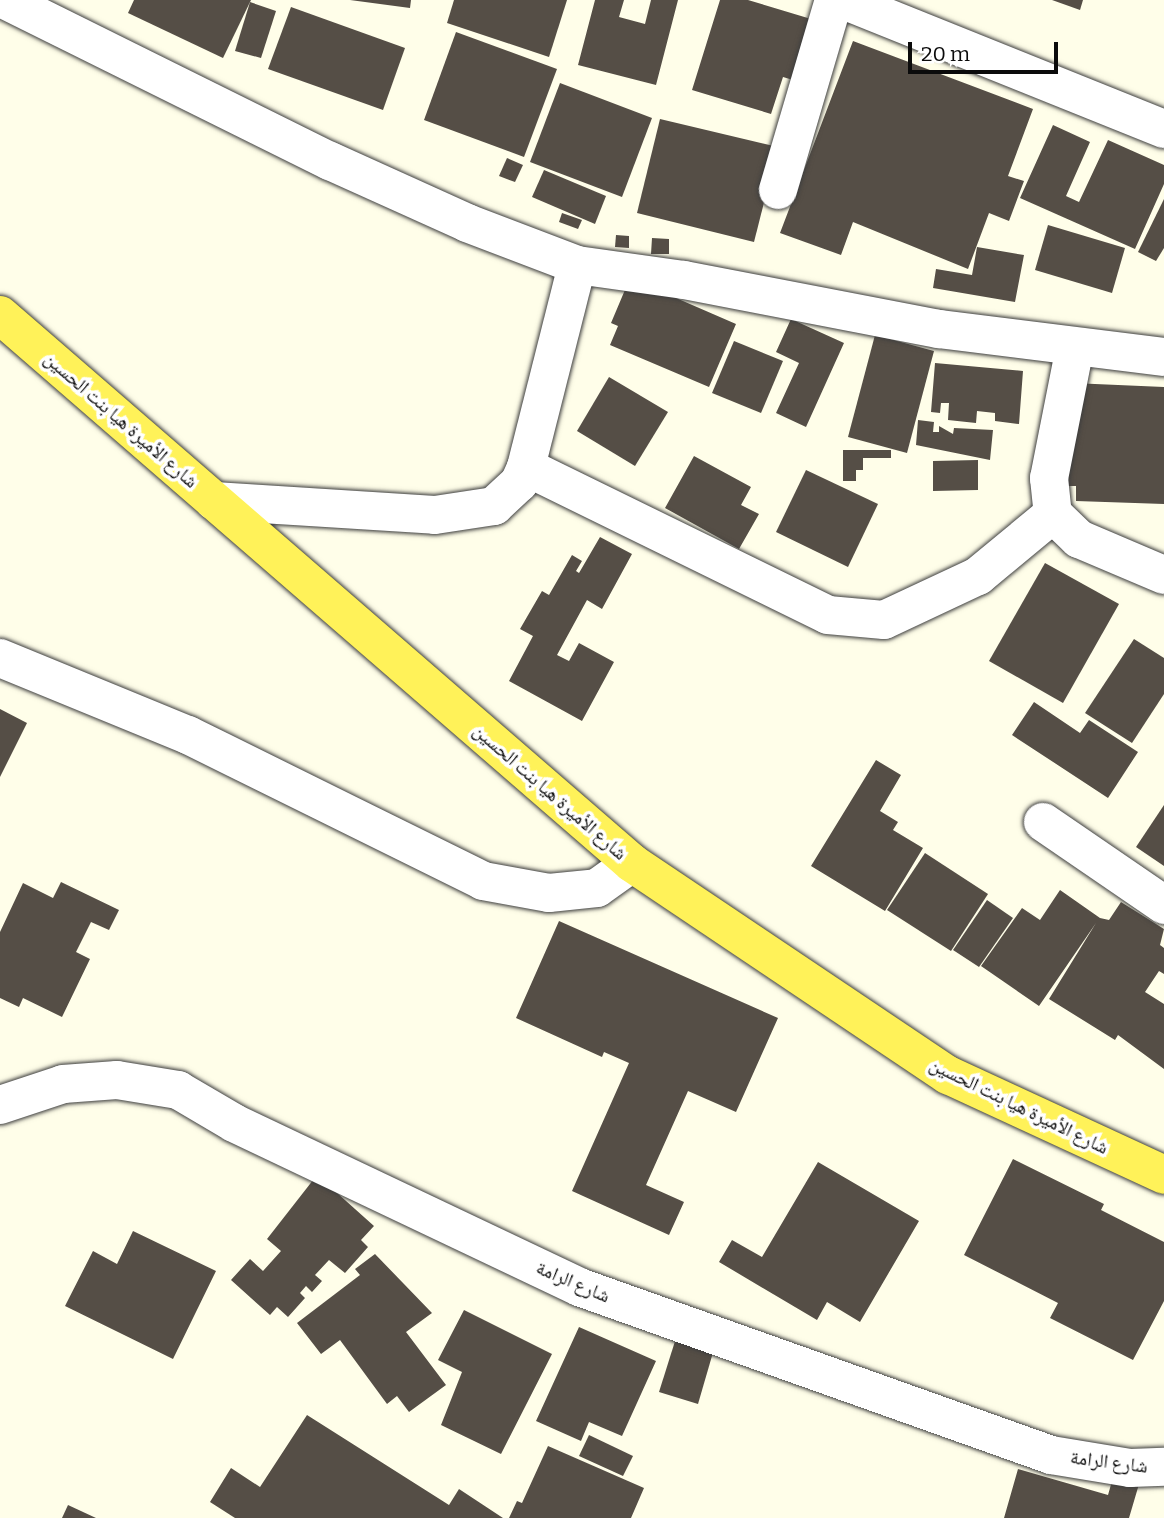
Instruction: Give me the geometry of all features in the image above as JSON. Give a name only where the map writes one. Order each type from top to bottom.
[{"type":"main road","name":"شارع الأميرة هيا بنت الحسين","points":[[0,315],[632,863],[948,1075],[1164,1175]]},
{"type":"street","points":[[5,0],[55,8],[330,161],[467,223],[577,265],[684,280],[939,329],[1164,357]]},
{"type":"street","points":[[778,190],[834,0]]},
{"type":"street","points":[[843,0],[1164,130]]},
{"type":"street","points":[[214,501],[435,515],[494,506],[519,483],[526,467],[577,265]]},
{"type":"street","points":[[1075,347],[1049,478],[1053,514],[1079,539],[1164,575]]},
{"type":"street","points":[[526,467],[828,615],[884,620],[978,587],[1053,514]]},
{"type":"street","points":[[0,658],[188,735],[483,881],[549,893],[597,888],[632,863]]},
{"type":"street","points":[[1043,822],[1164,905]]},
{"type":"street","name":"شارع الرامة","points":[[0,1105],[63,1084],[117,1080],[177,1090],[234,1123],[579,1287],[1051,1455],[1130,1468],[1164,1467]]},
{"type":"building","points":[[134,0],[251,0],[223,58],[128,13]]},
{"type":"building","points":[[350,0],[411,0],[410,8]]},
{"type":"building","points":[[454,0],[567,0],[549,57],[447,23]]},
{"type":"building","points":[[595,0],[624,0],[619,17],[645,24],[651,0],[678,0],[656,85],[578,65]]},
{"type":"building","points":[[720,0],[748,0],[821,22],[803,83],[783,77],[771,114],[692,90]]},
{"type":"building","points":[[1052,0],[1083,0],[1080,10]]},
{"type":"building","points":[[250,2],[276,11],[261,58],[235,51]]},
{"type":"building","points":[[291,7],[405,48],[383,110],[268,69]]},
{"type":"building","points":[[456,32],[557,69],[524,157],[424,120]]},
{"type":"building","points":[[853,41],[1033,109],[1008,176],[1024,181],[1009,221],[989,213],[968,269],[853,222],[841,255],[780,233]]},
{"type":"building","points":[[560,83],[652,118],[622,197],[530,162]]},
{"type":"building","points":[[660,119],[778,147],[754,242],[637,213]]},
{"type":"building","points":[[1053,125],[1090,142],[1066,196],[1079,202],[1108,140],[1164,165],[1164,184],[1135,249],[1020,198]]},
{"type":"building","points":[[507,158],[523,165],[515,182],[499,176]]},
{"type":"building","points":[[544,170],[606,196],[595,224],[532,197]]},
{"type":"building","points":[[1164,199],[1164,248],[1156,261],[1138,252]]},
{"type":"building","points":[[562,213],[582,220],[578,229],[559,222]]},
{"type":"building","points":[[1048,225],[1125,248],[1112,293],[1035,270]]},
{"type":"building","points":[[616,235],[629,236],[629,248],[615,247]]},
{"type":"building","points":[[652,238],[669,239],[669,254],[651,254]]},
{"type":"building","points":[[977,247],[1024,255],[1015,302],[933,288],[936,269],[972,275]]},
{"type":"building","points":[[630,278],[736,324],[709,387],[610,345],[618,326],[611,323]]},
{"type":"building","points":[[791,319],[844,343],[806,427],[776,413],[799,363],[776,352]]},
{"type":"building","points":[[875,335],[934,351],[907,453],[848,437]]},
{"type":"building","points":[[734,341],[783,361],[761,413],[712,393]]},
{"type":"building","points":[[935,363],[1023,371],[1019,424],[995,421],[995,413],[977,411],[976,423],[948,420],[949,403],[941,403],[940,413],[931,412]]},
{"type":"building","points":[[609,377],[668,412],[635,466],[577,431]]},
{"type":"building","points":[[1072,383],[1164,387],[1164,504],[1076,501],[1076,486],[1068,486]]},
{"type":"building","points":[[918,420],[934,422],[933,432],[939,432],[939,426],[953,434],[954,428],[993,430],[990,460],[916,445]]},
{"type":"building","points":[[843,450],[891,450],[891,458],[863,458],[863,470],[856,470],[856,481],[843,481]]},
{"type":"building","points":[[694,456],[751,487],[741,505],[759,514],[739,549],[665,508]]},
{"type":"building","points":[[978,460],[978,490],[933,491],[933,461]]},
{"type":"building","points":[[806,470],[878,504],[848,567],[776,532]]},
{"type":"building","points":[[600,537],[632,554],[602,609],[587,600],[557,655],[569,661],[579,643],[614,662],[582,721],[509,681],[533,636],[520,629],[542,591],[549,595],[572,555],[582,561],[576,571],[579,573]]},
{"type":"building","points":[[1045,563],[1119,604],[1063,703],[989,661]]},
{"type":"building","points":[[1134,639],[1164,658],[1164,694],[1132,743],[1085,713]]},
{"type":"building","points":[[1034,702],[1080,733],[1089,720],[1138,752],[1108,798],[1012,735]]},
{"type":"building","points":[[0,709],[27,723],[0,777]]},
{"type":"building","points":[[876,760],[901,775],[880,811],[898,822],[893,830],[923,848],[885,911],[811,866]]},
{"type":"building","points":[[1164,805],[1164,866],[1136,847]]},
{"type":"building","points":[[925,853],[988,894],[951,951],[887,910]]},
{"type":"building","points":[[61,882],[119,910],[109,930],[91,922],[76,952],[90,959],[62,1017],[23,998],[19,1007],[0,998],[0,932],[23,883],[53,898]]},
{"type":"building","points":[[1060,890],[1100,918],[1109,920],[1121,902],[1164,929],[1160,945],[1164,948],[1164,974],[1159,971],[1145,992],[1164,1004],[1164,1069],[1118,1035],[1115,1040],[1049,999],[1096,923],[1039,1006],[981,966],[1022,908],[1040,920]]},
{"type":"building","points":[[987,900],[1013,918],[979,967],[953,950]]},
{"type":"building","points":[[559,921],[778,1018],[736,1112],[688,1091],[646,1185],[684,1202],[669,1235],[572,1191],[629,1063],[604,1052],[602,1057],[516,1018]]},
{"type":"building","points":[[1013,1159],[1104,1204],[1101,1210],[1164,1242],[1164,1301],[1133,1360],[1050,1318],[1058,1303],[964,1255]]},
{"type":"building","points":[[818,1162],[919,1221],[860,1322],[827,1302],[817,1320],[719,1262],[732,1240],[762,1257]]},
{"type":"building","points":[[317,1175],[374,1226],[361,1240],[368,1247],[345,1273],[329,1260],[315,1275],[322,1281],[312,1292],[306,1286],[300,1293],[305,1298],[288,1317],[277,1307],[270,1315],[231,1280],[250,1259],[263,1271],[281,1251],[267,1239]]},
{"type":"building","points":[[133,1231],[216,1271],[173,1359],[65,1306],[93,1251],[117,1264]]},
{"type":"building","points":[[375,1254],[432,1313],[406,1332],[446,1385],[409,1412],[397,1396],[387,1404],[340,1340],[321,1354],[297,1323],[360,1275],[355,1269]]},
{"type":"building","points":[[464,1310],[552,1354],[501,1454],[441,1425],[462,1372],[438,1360]]},
{"type":"building","points":[[579,1327],[656,1361],[622,1436],[589,1422],[581,1441],[536,1421]]},
{"type":"building","points":[[676,1338],[714,1349],[698,1404],[659,1392]]},
{"type":"building","points":[[307,1415],[449,1505],[459,1489],[503,1518],[235,1518],[210,1502],[231,1468],[260,1487]]},
{"type":"building","points":[[589,1435],[633,1456],[623,1476],[579,1456]]},
{"type":"building","points":[[548,1446],[644,1488],[631,1518],[509,1518],[517,1501],[522,1503]]},
{"type":"building","points":[[1116,1467],[1142,1474],[1129,1518],[1004,1518],[1018,1469],[1108,1495]]},
{"type":"building","points":[[68,1505],[96,1518],[62,1518]]}]
